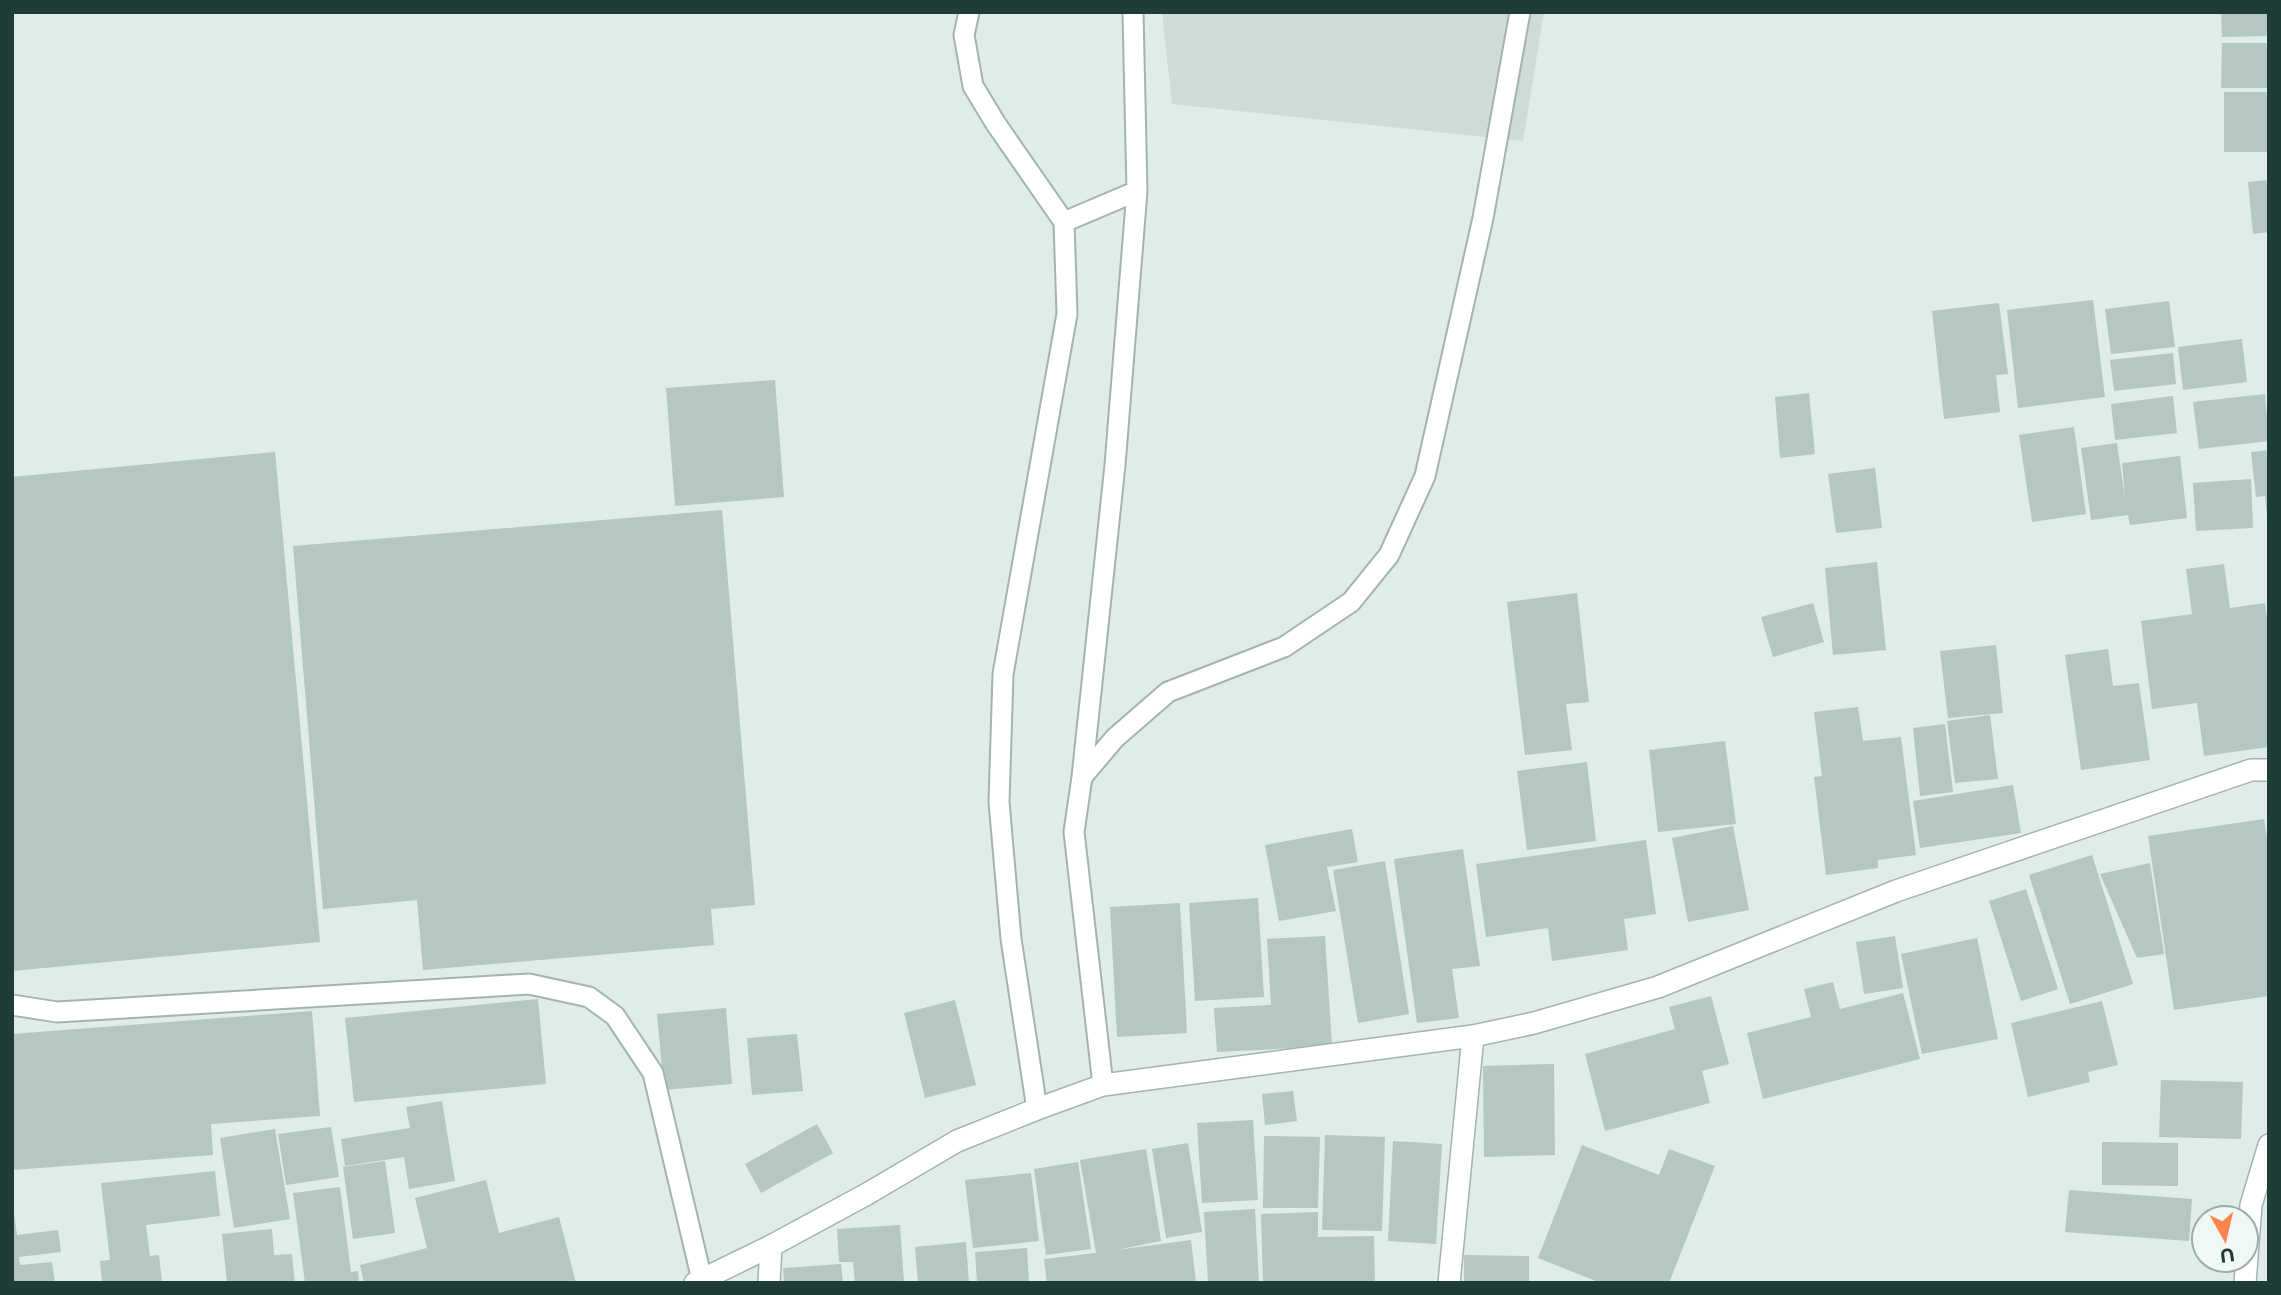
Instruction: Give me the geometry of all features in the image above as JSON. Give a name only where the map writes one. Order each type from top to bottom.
[{"type":"street","points":[[699,1281],[867,1194],[957,1141],[1103,1085],[1473,1036],[1534,1023],[1658,987],[1896,891],[2251,770],[2269,770]]},
{"type":"street","points":[[1449,1283],[1473,1036]]},
{"type":"street","points":[[2245,1283],[2251,1205],[2269,1145]]},
{"type":"street","points":[[769,1283],[771,1246]]},
{"type":"lane","points":[[969,12],[964,35],[973,86],[1064,222],[1067,314],[1003,674],[999,789],[1011,939],[1037,1109]]},
{"type":"lane","points":[[1103,1085],[1074,832],[1115,465],[1137,191],[1133,12]]},
{"type":"lane","points":[[1082,777],[1115,738],[1168,692],[1284,647],[1351,602],[1389,555],[1425,477],[1483,218],[1520,12]]},
{"type":"lane","points":[[1064,222],[1137,191]]},
{"type":"lane","points":[[12,1005],[57,1013],[529,984],[589,997],[615,1016],[653,1073],[699,1281]]},
{"type":"shaded area","points":[[1162,12],[1544,12],[1523,141],[1172,104]]},
{"type":"building","points":[[2221,12],[2269,12],[2269,36],[2222,37]]},
{"type":"building","points":[[2222,43],[2269,43],[2269,88],[2221,88]]},
{"type":"building","points":[[2224,92],[2269,92],[2269,152],[2224,152]]},
{"type":"building","points":[[2269,180],[2269,232],[2253,234],[2248,182]]},
{"type":"building","points":[[2093,300],[2105,397],[2018,408],[2007,310]]},
{"type":"building","points":[[2169,301],[2175,347],[2111,354],[2105,309]]},
{"type":"building","points":[[1999,303],[2008,374],[1996,375],[2000,412],[1944,419],[1932,311]]},
{"type":"building","points":[[2242,339],[2247,382],[2183,390],[2178,347]]},
{"type":"building","points":[[2173,353],[2176,384],[2114,391],[2110,360]]},
{"type":"building","points":[[775,380],[784,497],[675,506],[666,388]]},
{"type":"building","points":[[1809,393],[1815,454],[1780,458],[1775,397]]},
{"type":"building","points":[[2265,394],[2269,441],[2199,449],[2193,402]]},
{"type":"building","points":[[2173,396],[2177,433],[2115,440],[2111,404]]},
{"type":"building","points":[[2074,427],[2086,514],[2032,522],[2019,435]]},
{"type":"building","points":[[2117,443],[2125,499],[2122,463],[2180,456],[2187,518],[2130,525],[2128,515],[2091,520],[2081,448]]},
{"type":"building","points":[[2269,450],[2267,516],[2265,496],[2256,497],[2251,452]]},
{"type":"building","points":[[275,452],[320,942],[12,971],[12,477]]},
{"type":"building","points":[[1875,468],[1882,528],[1836,533],[1828,474]]},
{"type":"building","points":[[2251,479],[2253,528],[2196,531],[2193,483]]},
{"type":"building","points":[[722,510],[755,905],[711,909],[714,945],[423,970],[417,900],[323,909],[293,546]]},
{"type":"building","points":[[1877,562],[1886,650],[1833,655],[1825,568]]},
{"type":"building","points":[[2224,564],[2230,608],[2265,603],[2269,631],[2269,747],[2204,756],[2197,703],[2152,709],[2141,621],[2192,614],[2186,569]]},
{"type":"building","points":[[1577,593],[1589,702],[1566,704],[1572,750],[1525,755],[1507,602]]},
{"type":"building","points":[[1813,603],[1824,642],[1773,657],[1761,617]]},
{"type":"building","points":[[1996,645],[2003,713],[1948,718],[1940,651]]},
{"type":"building","points":[[2108,649],[2113,686],[2139,683],[2150,760],[2081,770],[2065,655]]},
{"type":"building","points":[[1858,707],[1863,741],[1901,737],[1916,855],[1878,860],[1878,868],[1826,875],[1814,777],[1822,776],[1814,712]]},
{"type":"building","points":[[1990,715],[1998,779],[1955,783],[1947,721]]},
{"type":"building","points":[[1945,724],[1953,792],[1920,796],[1913,728]]},
{"type":"building","points":[[1725,741],[1736,824],[1658,832],[1649,750]]},
{"type":"building","points":[[1587,762],[1596,841],[1527,850],[1517,771]]},
{"type":"building","points":[[2013,785],[2021,833],[1920,848],[1913,801]]},
{"type":"building","points":[[2264,819],[2269,849],[2269,996],[2174,1010],[2148,836]]},
{"type":"building","points":[[1733,826],[1749,910],[1688,922],[1672,838]]},
{"type":"building","points":[[1352,829],[1358,862],[1327,867],[1336,911],[1279,921],[1265,845]]},
{"type":"building","points":[[1646,840],[1656,914],[1624,919],[1628,950],[1552,961],[1548,928],[1486,937],[1476,864]]},
{"type":"building","points":[[1463,849],[1480,966],[1452,969],[1459,1018],[1417,1023],[1394,859]]},
{"type":"building","points":[[2092,855],[2133,984],[2070,1004],[2029,875]]},
{"type":"building","points":[[1385,861],[1409,1014],[1358,1023],[1333,870]]},
{"type":"building","points":[[2150,863],[2164,954],[2137,958],[2100,874]]},
{"type":"building","points":[[2026,889],[2058,989],[2021,1001],[1989,901]]},
{"type":"building","points":[[1258,898],[1264,997],[1195,1001],[1189,903]]},
{"type":"building","points":[[1180,903],[1187,1033],[1117,1037],[1110,907]]},
{"type":"building","points":[[1325,936],[1332,1046],[1217,1052],[1214,1008],[1271,1005],[1267,939]]},
{"type":"building","points":[[1895,936],[1903,988],[1864,994],[1856,942]]},
{"type":"building","points":[[1977,938],[1998,1039],[1922,1054],[1901,954]]},
{"type":"building","points":[[1833,982],[1840,1009],[1903,993],[1920,1059],[1763,1099],[1747,1033],[1811,1017],[1804,989]]},
{"type":"building","points":[[1711,996],[1729,1064],[1702,1071],[1710,1103],[1605,1131],[1585,1054],[1675,1029],[1669,1007]]},
{"type":"building","points":[[538,999],[546,1084],[354,1102],[345,1018]]},
{"type":"building","points":[[955,1000],[976,1085],[925,1098],[904,1013]]},
{"type":"building","points":[[2102,1001],[2118,1065],[2088,1072],[2090,1082],[2028,1097],[2011,1023]]},
{"type":"building","points":[[726,1008],[732,1084],[664,1090],[657,1014]]},
{"type":"building","points":[[312,1011],[320,1116],[211,1124],[213,1155],[12,1170],[12,1034]]},
{"type":"building","points":[[797,1034],[803,1091],[752,1095],[747,1038]]},
{"type":"building","points":[[1554,1064],[1555,1155],[1484,1157],[1483,1066]]},
{"type":"building","points":[[2161,1080],[2243,1082],[2241,1139],[2159,1137]]},
{"type":"building","points":[[1293,1091],[1297,1121],[1265,1125],[1262,1094]]},
{"type":"building","points":[[442,1101],[455,1181],[409,1189],[404,1157],[345,1166],[341,1139],[410,1128],[406,1107]]},
{"type":"building","points":[[1253,1120],[1258,1200],[1202,1203],[1197,1123]]},
{"type":"building","points":[[817,1124],[833,1153],[761,1193],[745,1164]]},
{"type":"building","points":[[331,1127],[339,1177],[286,1185],[278,1134]]},
{"type":"building","points":[[275,1129],[290,1219],[234,1228],[220,1138]]},
{"type":"building","points":[[1325,1135],[1385,1137],[1382,1231],[1322,1230]]},
{"type":"building","points":[[1264,1136],[1320,1137],[1318,1208],[1263,1208]]},
{"type":"building","points":[[1393,1141],[1442,1144],[1436,1244],[1388,1241]]},
{"type":"building","points":[[2102,1142],[2178,1143],[2178,1186],[2102,1185]]},
{"type":"building","points":[[1188,1143],[1202,1232],[1166,1238],[1152,1149]]},
{"type":"building","points":[[1582,1145],[1659,1175],[1669,1149],[1715,1166],[1669,1283],[1601,1283],[1538,1258]]},
{"type":"building","points":[[1146,1149],[1161,1241],[1116,1250],[1191,1240],[1196,1283],[1047,1283],[1044,1259],[1096,1253],[1080,1160]]},
{"type":"building","points":[[385,1161],[395,1233],[353,1239],[343,1167]]},
{"type":"building","points":[[1078,1162],[1091,1249],[1046,1255],[1034,1169]]},
{"type":"building","points":[[215,1171],[220,1216],[146,1225],[150,1256],[159,1255],[162,1283],[102,1283],[100,1261],[110,1260],[101,1183]]},
{"type":"building","points":[[1031,1173],[1039,1241],[973,1248],[965,1180]]},
{"type":"building","points":[[486,1180],[499,1233],[559,1217],[576,1283],[364,1283],[360,1265],[427,1248],[415,1198]]},
{"type":"building","points":[[340,1187],[351,1272],[358,1271],[359,1283],[305,1283],[293,1193]]},
{"type":"building","points":[[2069,1190],[2192,1199],[2189,1241],[2065,1232]]},
{"type":"building","points":[[1255,1209],[1259,1283],[1208,1283],[1204,1212]]},
{"type":"building","points":[[1318,1212],[1318,1237],[1374,1236],[1375,1283],[1263,1283],[1261,1214]]},
{"type":"building","points":[[12,1213],[17,1235],[58,1230],[61,1252],[19,1257],[20,1265],[52,1262],[55,1283],[12,1283]]},
{"type":"building","points":[[900,1225],[904,1283],[855,1283],[853,1262],[839,1262],[837,1229]]},
{"type":"building","points":[[272,1229],[274,1255],[292,1254],[295,1283],[227,1283],[222,1234]]},
{"type":"building","points":[[966,1242],[969,1283],[918,1283],[915,1247]]},
{"type":"building","points":[[1027,1248],[1029,1283],[977,1283],[975,1252]]},
{"type":"building","points":[[1464,1255],[1529,1256],[1529,1283],[1464,1283]]},
{"type":"building","points":[[841,1264],[843,1283],[784,1283],[783,1268]]}]
